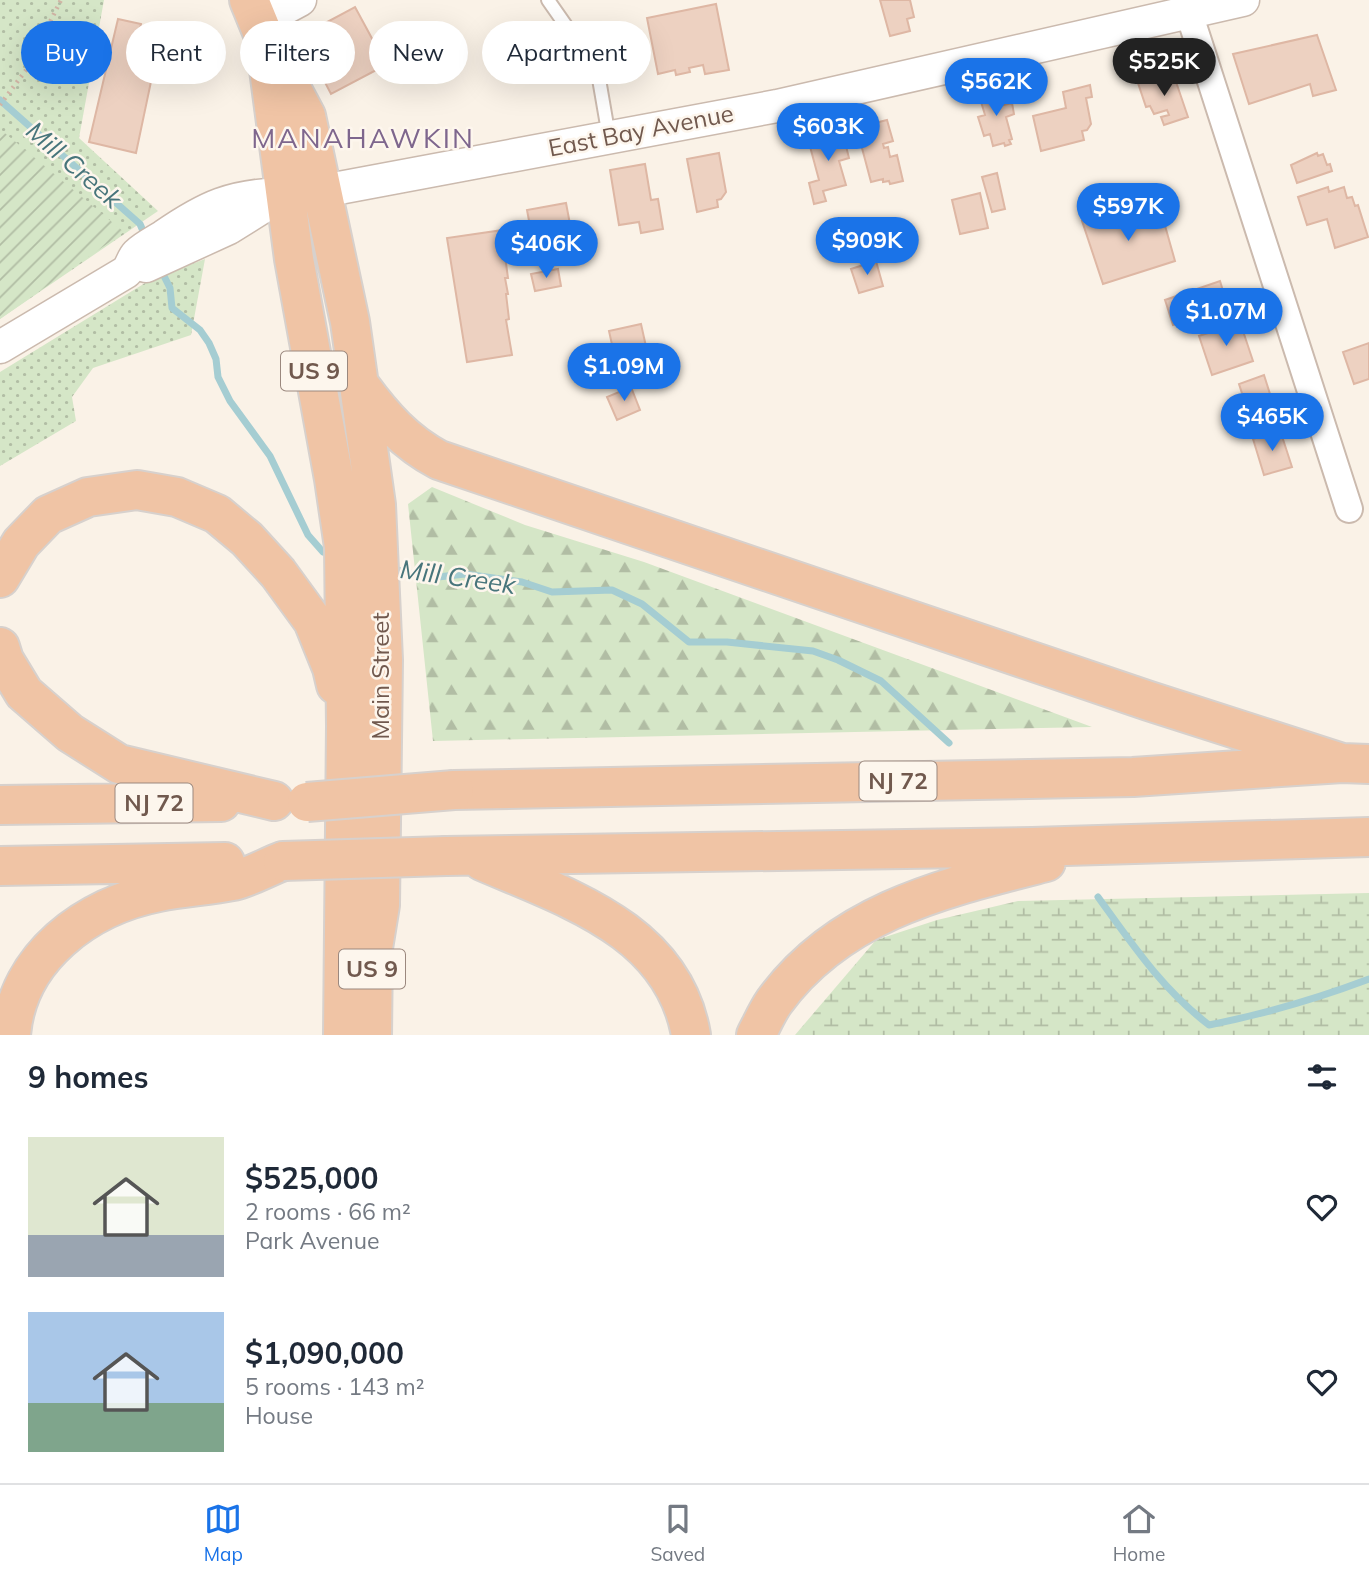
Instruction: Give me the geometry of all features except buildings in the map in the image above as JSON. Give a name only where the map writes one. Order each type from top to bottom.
[{"type":"highway","name":"Main Street","points":[[258,20],[306,116],[323,191],[361,387],[376,505],[361,545]]},
{"type":"highway","name":"Main Street","points":[[258,20],[284,194],[334,478],[361,545],[363,585],[346,726],[343,1035]]},
{"type":"highway","points":[[284,194],[323,191]]},
{"type":"highway","points":[[361,387],[391,426],[419,450],[439,460],[1149,701],[1355,764]]},
{"type":"highway","points":[[0,578],[21,543],[48,515],[88,497],[137,490],[177,497],[217,514],[247,539],[278,573],[313,621],[332,668],[346,726]]},
{"type":"highway","name":"Main Street","points":[[363,585],[383,660],[380,905],[373,947],[372,1035]]},
{"type":"highway","points":[[0,647],[24,693],[70,733],[119,764],[291,801]]},
{"type":"highway","name":"NJ 72","points":[[0,805],[291,801],[454,790],[1133,777],[1355,764]]},
{"type":"highway","points":[[0,866],[1032,847],[1369,837]]},
{"type":"highway","points":[[756,1035],[773,1003],[803,968],[832,942],[880,915],[940,890],[1115,843]]},
{"type":"highway","points":[[458,856],[590,908],[625,931],[654,957],[664,971],[680,999],[691,1035]]},
{"type":"highway","points":[[11,1035],[19,1002],[41,958],[80,923],[129,900],[158,892],[236,880],[283,861]]},
{"type":"highway","points":[[380,905],[394,1035]]},
{"type":"highway","points":[[325,1035],[345,968]]},
{"type":"street","points":[[258,20],[300,0]]},
{"type":"street","points":[[1216,5],[1349,509]]},
{"type":"street","name":"East Bay Avenue","points":[[323,191],[777,106],[1216,5]]},
{"type":"street","points":[[0,347],[170,244],[185,221],[227,200],[253,194],[284,194]]},
{"type":"lane","points":[[548,0],[592,63],[598,79],[609,137]]},
{"type":"path","points":[[0,105],[26,70],[61,0]]},
{"type":"green space","points":[[0,0],[104,0],[100,21],[21,21],[21,84],[89,84],[79,138],[158,211],[0,319]]},
{"type":"green space","points":[[0,129],[124,232],[0,319]]},
{"type":"green space","points":[[205,259],[191,335],[93,368],[72,397],[76,421],[0,466],[0,372],[150,280]]},
{"type":"green space","points":[[432,487],[525,525],[644,562],[1092,727],[433,741],[408,504]]},
{"type":"green space","points":[[1369,893],[1369,1035],[795,1035],[876,940],[937,920],[1018,901]]},
{"type":"waterway","name":"Mill Creek","points":[[0,100],[140,224],[146,238]]},
{"type":"waterway","name":"Mill Creek","points":[[160,268],[170,288],[172,308],[200,330],[209,343],[216,359],[218,377],[230,401],[270,456],[308,535],[323,552],[333,554]]},
{"type":"waterway","name":"Mill Creek","points":[[389,568],[429,578],[465,574],[522,582],[552,592],[612,590],[642,604],[689,642],[727,642],[813,651],[881,681],[949,743]]},
{"type":"waterway","name":"Mill Creek","points":[[1098,897],[1162,981],[1209,1025],[1290,1005],[1369,979]]},
{"type":"district","name":"MANAHAWKIN","points":[[363,138]]}]
